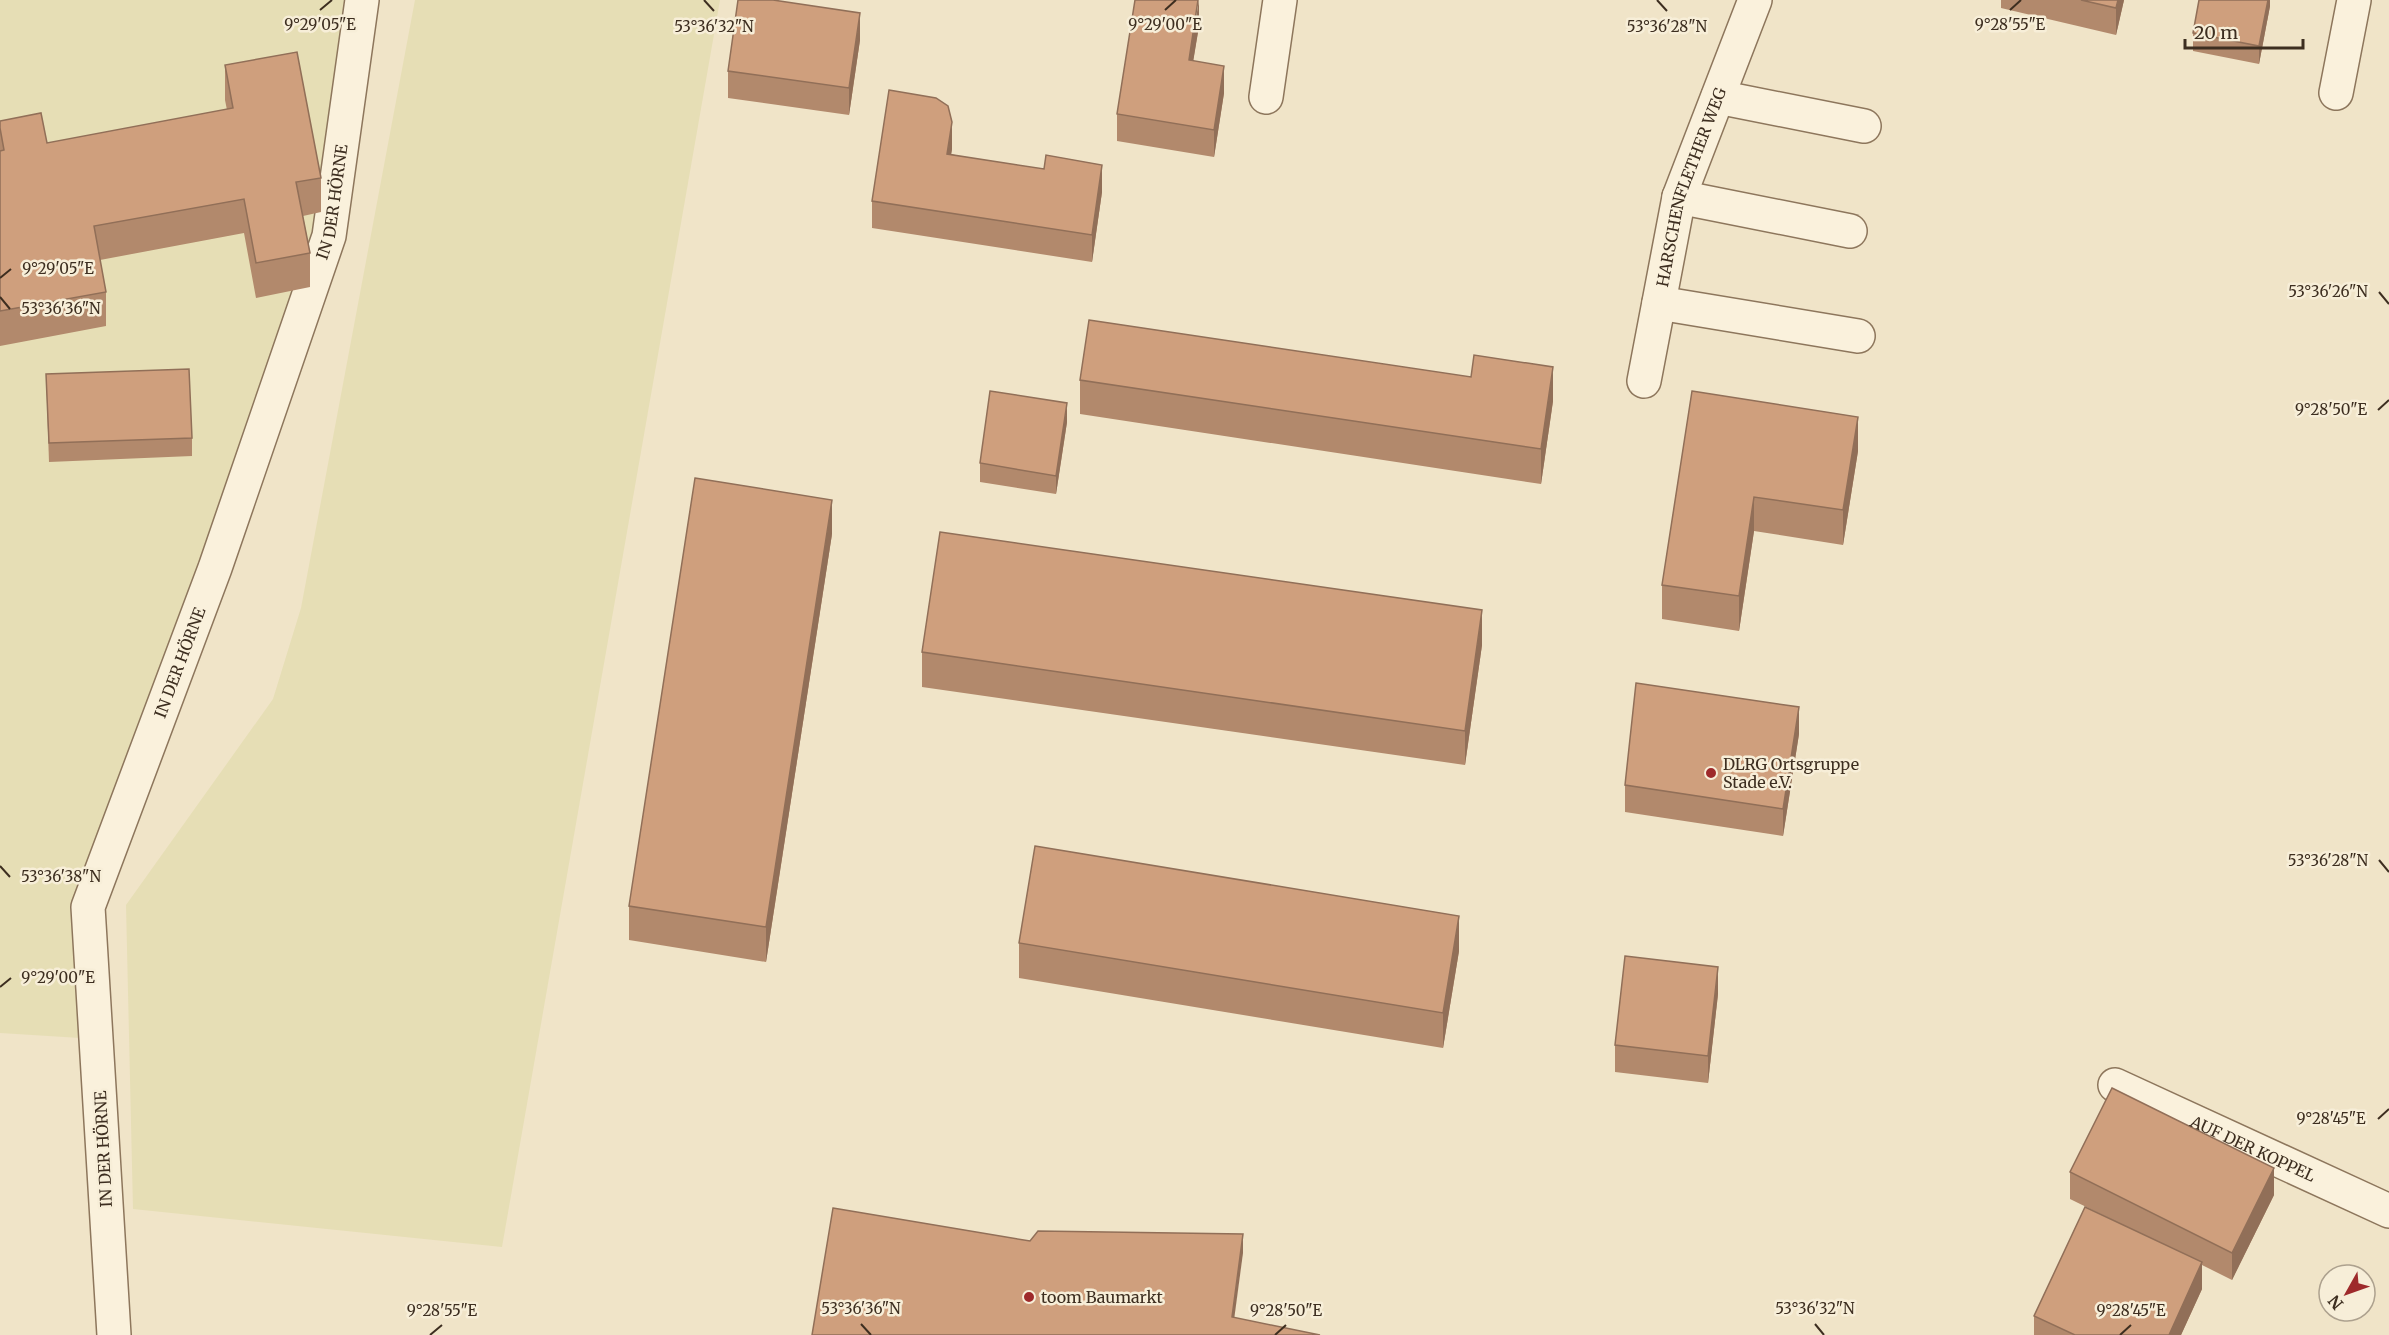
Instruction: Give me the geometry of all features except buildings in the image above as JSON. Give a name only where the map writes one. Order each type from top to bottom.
[{"type":"street","name":"IN DER HÖRNE","points":[[114,1335],[88,907],[215,568],[329,236],[362,0]]},
{"type":"street","points":[[1266,97],[1280,0]]},
{"type":"street","name":"HARSCHENFLETHER WEG","points":[[1644,381],[1679,197],[1755,0]]},
{"type":"street","points":[[2336,93],[2354,0]]},
{"type":"street","points":[[1718,97],[1864,126]]},
{"type":"street","points":[[1679,197],[1850,231]]},
{"type":"street","points":[[1659,303],[1858,336]]},
{"type":"street","name":"AUF DER KOPPEL","points":[[2115,1085],[2389,1211]]},
{"type":"shaded area","points":[[0,0],[362,0],[329,236],[88,907],[96,1039],[0,1033]]},
{"type":"shaded area","points":[[415,0],[720,0],[502,1247],[133,1209],[126,905],[273,699],[301,608]]},
{"type":"place","name":"DLRG Ortsgruppe Stade e.V.","points":[[1711,773]]},
{"type":"place","name":"toom Baumarkt","points":[[1029,1297]]}]
